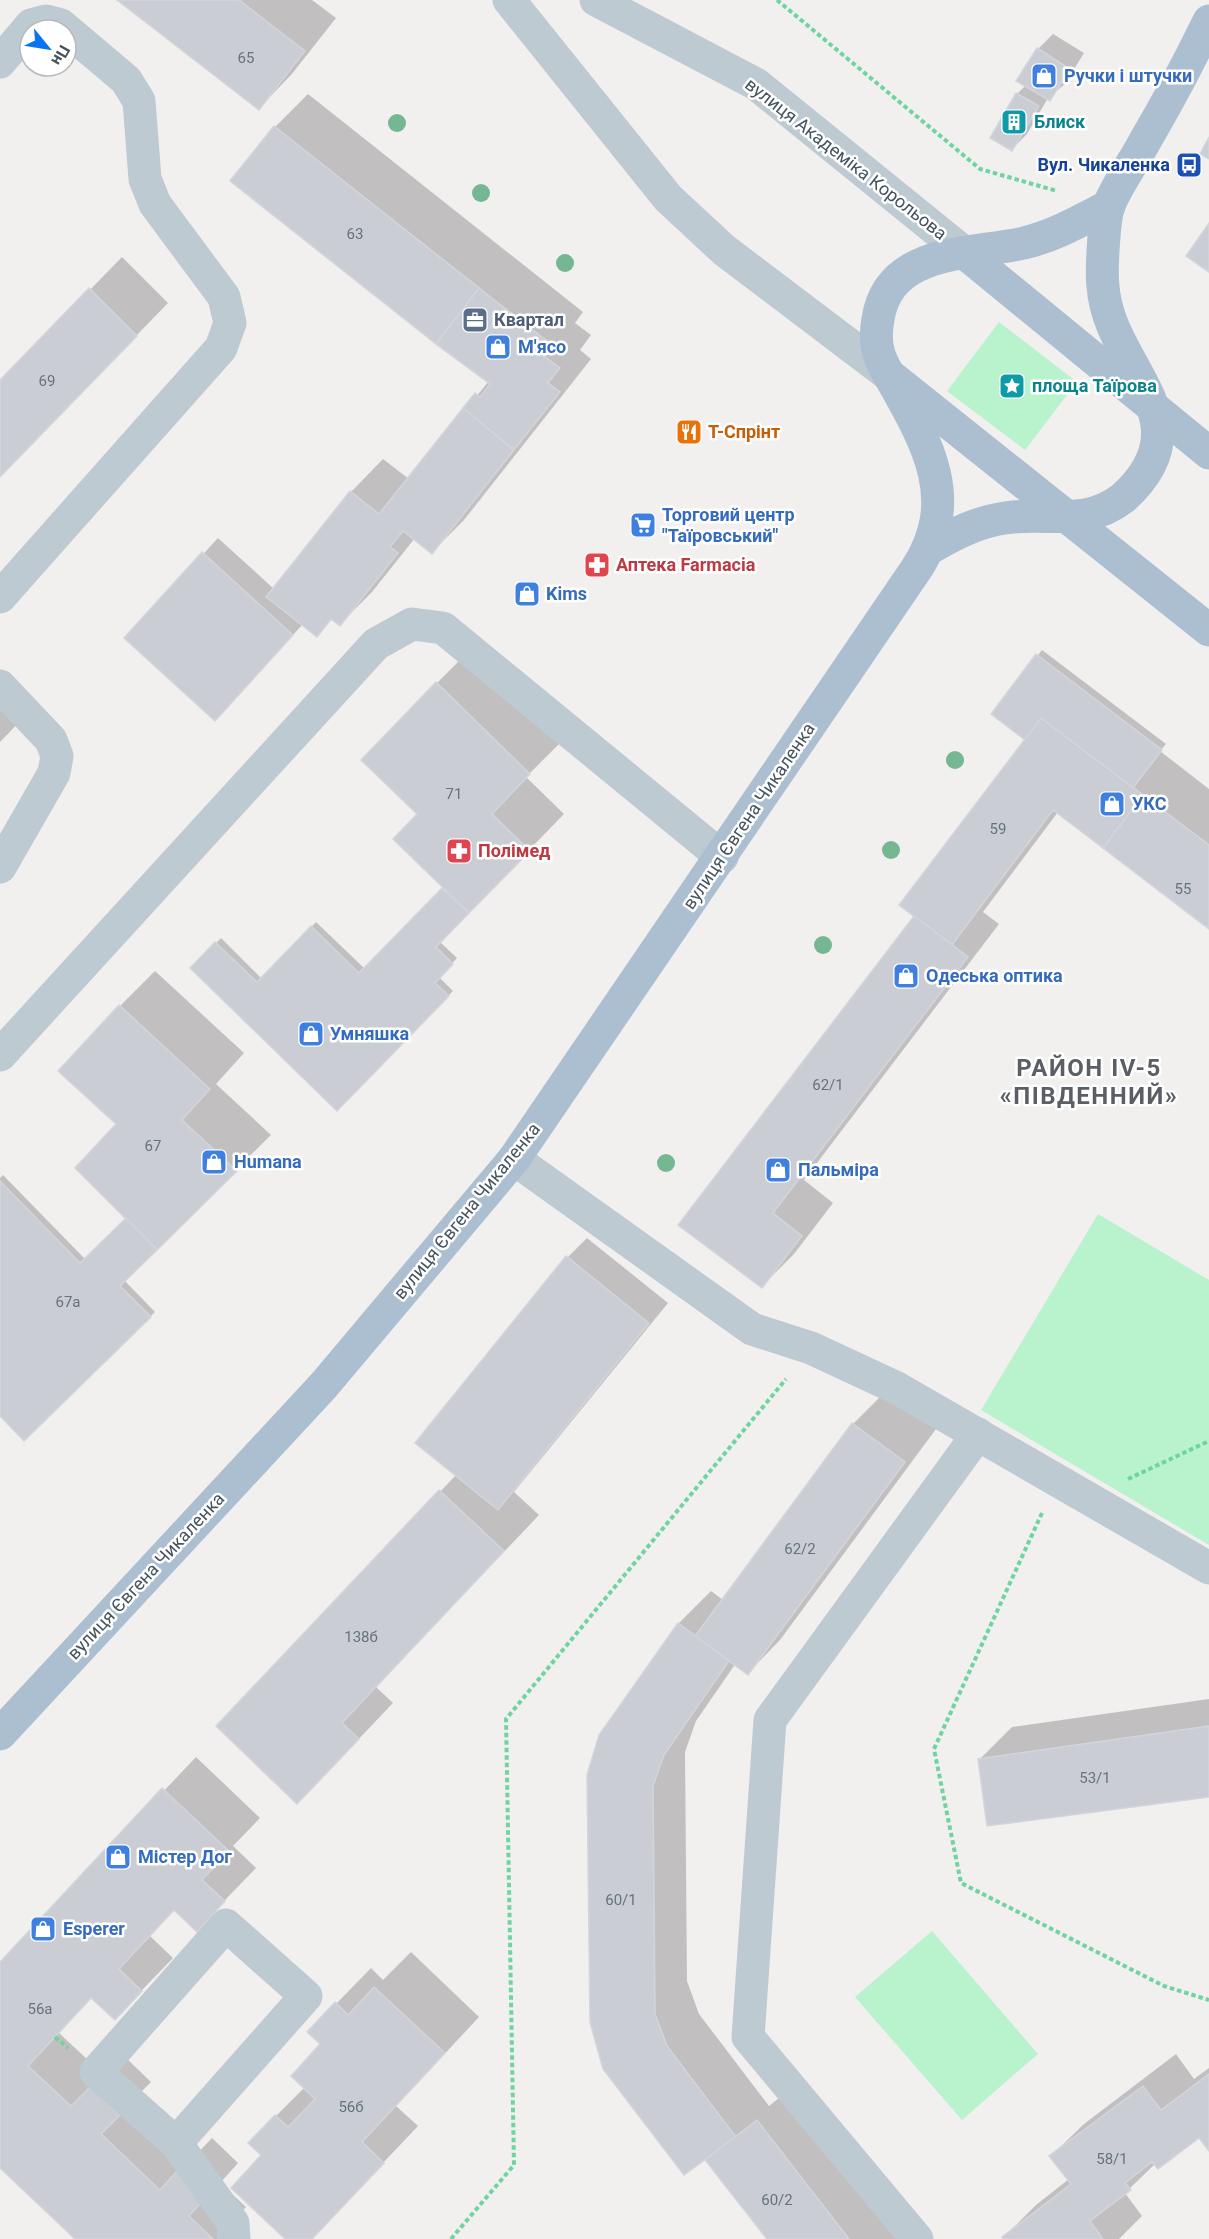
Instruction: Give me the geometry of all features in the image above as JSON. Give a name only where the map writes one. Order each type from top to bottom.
[{"type":"main road","points":[[1072,518],[1106,508],[1136,486],[1157,458],[1162,436],[1161,414],[1155,395],[1119,340],[1107,312],[1102,285],[1109,206],[1176,88],[1209,21]]},
{"type":"main road","points":[[1109,206],[1068,227],[1027,242],[966,254],[931,258],[908,269],[890,287],[879,309],[875,334],[879,359],[889,375],[1072,518],[1209,630]]},
{"type":"main road","points":[[966,254],[1209,453]]},
{"type":"main road","name":"вулиця Євгена Чикаленка","points":[[0,1734],[324,1385],[514,1159],[722,857],[930,548],[939,506],[938,482],[917,425],[889,375]]},
{"type":"main road","name":"вулиця Євгена Чикаленка","points":[[930,548],[958,532],[985,522],[1028,516],[1072,518]]},
{"type":"street","points":[[509,0],[668,198],[724,250],[889,375]]},
{"type":"street","name":"вулиця Академіка Корольова","points":[[596,0],[756,84],[966,254]]},
{"type":"street","points":[[0,62],[31,25],[46,21],[61,25],[126,80],[139,101],[145,179],[155,204],[224,297],[230,323],[221,348],[0,597]]},
{"type":"street","points":[[0,1054],[376,644],[412,624],[443,628],[722,857]]},
{"type":"street","points":[[0,686],[51,740],[57,756],[54,773],[0,867]]},
{"type":"street","points":[[514,1159],[752,1329],[812,1348],[897,1388],[1209,1568]]},
{"type":"street","points":[[917,2239],[748,2037],[770,1720],[978,1434]]},
{"type":"street","points":[[176,2143],[306,1996],[226,1925],[96,2072],[176,2143],[233,2223],[234,2239]]},
{"type":"path","points":[[777,0],[980,169],[1109,206]]},
{"type":"path","points":[[451,2239],[514,2165],[506,1719],[812,1348]]},
{"type":"path","points":[[1089,1498],[1209,1442]]},
{"type":"path","points":[[1057,1479],[934,1749],[961,1883],[1164,1986],[1209,2000]]},
{"type":"green space","name":"площа Таїрова","points":[[999,322],[1077,382],[1025,450],[947,391]]},
{"type":"green space","points":[[1098,1214],[1209,1280],[1209,1545],[981,1410]]},
{"type":"green space","points":[[932,1931],[1038,2054],[962,2120],[855,1997]]},
{"type":"building","points":[[117,0],[239,0],[305,51],[259,110]]},
{"type":"building","points":[[1037,48],[1070,69],[1050,101],[1016,81]]},
{"type":"building","name":"Блиск","points":[[1016,93],[1039,106],[1012,151],[990,138]]},
{"type":"building","points":[[274,126],[479,288],[436,344],[230,181]]},
{"type":"building","points":[[1209,137],[1209,159],[1200,154]]},
{"type":"building","points":[[1209,223],[1209,272],[1186,256]]},
{"type":"building","points":[[89,288],[137,336],[0,477],[0,380]]},
{"type":"building","points":[[479,288],[552,345],[544,356],[560,368],[548,383],[560,392],[514,450],[463,408],[475,393],[480,397],[490,384],[436,344]]},
{"type":"building","points":[[463,408],[514,450],[432,554],[403,531],[390,547],[398,553],[340,626],[331,619],[317,637],[266,597],[350,491],[379,514]]},
{"type":"building","points":[[202,552],[293,635],[215,721],[124,638]]},
{"type":"building","points":[[1036,654],[1162,750],[1133,788],[1041,718],[1025,740],[991,714]]},
{"type":"building","points":[[436,682],[530,774],[492,814],[530,851],[469,913],[393,839],[417,814],[361,760]]},
{"type":"building","points":[[1041,718],[1143,795],[1103,848],[1053,810],[952,945],[899,905]]},
{"type":"building","points":[[1143,795],[1209,845],[1209,929],[1103,848]]},
{"type":"building","points":[[442,888],[469,913],[436,947],[453,964],[435,983],[449,996],[337,1111],[190,968],[215,942],[257,982],[311,926],[359,973]]},
{"type":"building","points":[[914,916],[968,957],[773,1213],[802,1236],[762,1288],[678,1225]]},
{"type":"building","points":[[119,1005],[210,1089],[182,1120],[237,1171],[157,1250],[75,1168],[116,1124],[58,1071]]},
{"type":"building","points":[[0,1181],[80,1263],[126,1218],[157,1250],[120,1286],[151,1317],[24,1441],[0,1416]]},
{"type":"building","points":[[566,1256],[649,1323],[498,1510],[415,1443]]},
{"type":"building","points":[[852,1423],[905,1462],[748,1675],[695,1636]]},
{"type":"building","points":[[439,1490],[504,1551],[342,1723],[359,1739],[297,1804],[216,1726]]},
{"type":"building","points":[[678,1623],[729,1661],[664,1755],[653,1786],[655,2014],[667,2046],[736,2137],[684,2175],[603,2069],[590,2022],[587,1775],[599,1735]]},
{"type":"building","points":[[1209,1726],[1209,1797],[987,1826],[978,1759]]},
{"type":"building","points":[[162,1788],[229,1851],[202,1880],[225,1901],[197,1932],[174,1910],[119,1969],[142,1991],[115,2020],[91,1998],[28,2066],[71,2106],[90,2087],[120,2115],[101,2134],[160,2190],[178,2170],[207,2196],[189,2216],[213,2239],[75,2239],[0,2168],[0,1962]]},
{"type":"building","points":[[374,1987],[445,2053],[362,2142],[384,2163],[312,2239],[285,2239],[231,2188],[261,2155],[248,2143],[275,2115],[288,2127],[315,2099],[291,2076],[320,2044],[307,2032],[335,2002],[348,2015]]},
{"type":"building","points":[[1209,2074],[1209,2151],[1199,2138],[1158,2169],[1152,2162],[1125,2183],[1131,2190],[1090,2221],[1103,2239],[1004,2239],[1002,2237],[1071,2184],[1049,2156],[1143,2086],[1161,2110]]},
{"type":"building","points":[[757,2120],[849,2239],[767,2239],[705,2160]]},
{"type":"place","name":"Ручки і штучки","points":[[1044,76]]},
{"type":"place","name":"Блиск","points":[[1014,122]]},
{"type":"place","name":"Вул. Чикаленка","points":[[1189,165]]},
{"type":"place","name":"Квартал","points":[[475,320]]},
{"type":"place","name":"М'ясо","points":[[498,347]]},
{"type":"place","name":"площа Таїрова","points":[[1012,386]]},
{"type":"place","name":"Т-Спрінт","points":[[689,432]]},
{"type":"place","name":"Торговий центр \"Таїровський\"","points":[[643,525]]},
{"type":"place","name":"Аптека Farmacia","points":[[597,565]]},
{"type":"place","name":"Kims","points":[[527,594]]},
{"type":"place","name":"УКС","points":[[1112,804]]},
{"type":"place","name":"Полімед","points":[[459,851]]},
{"type":"place","name":"Одеська оптика","points":[[906,976]]},
{"type":"place","name":"Умняшка","points":[[311,1034]]},
{"type":"place","name":"Humana","points":[[214,1162]]},
{"type":"place","name":"Пальміра","points":[[778,1170]]},
{"type":"place","name":"Містер Дог","points":[[118,1857]]},
{"type":"place","name":"Esperer","points":[[43,1929]]},
{"type":"district","name":"РАЙОН IV-5 «ПІВДЕННИЙ»","points":[[1089,1082]]}]
